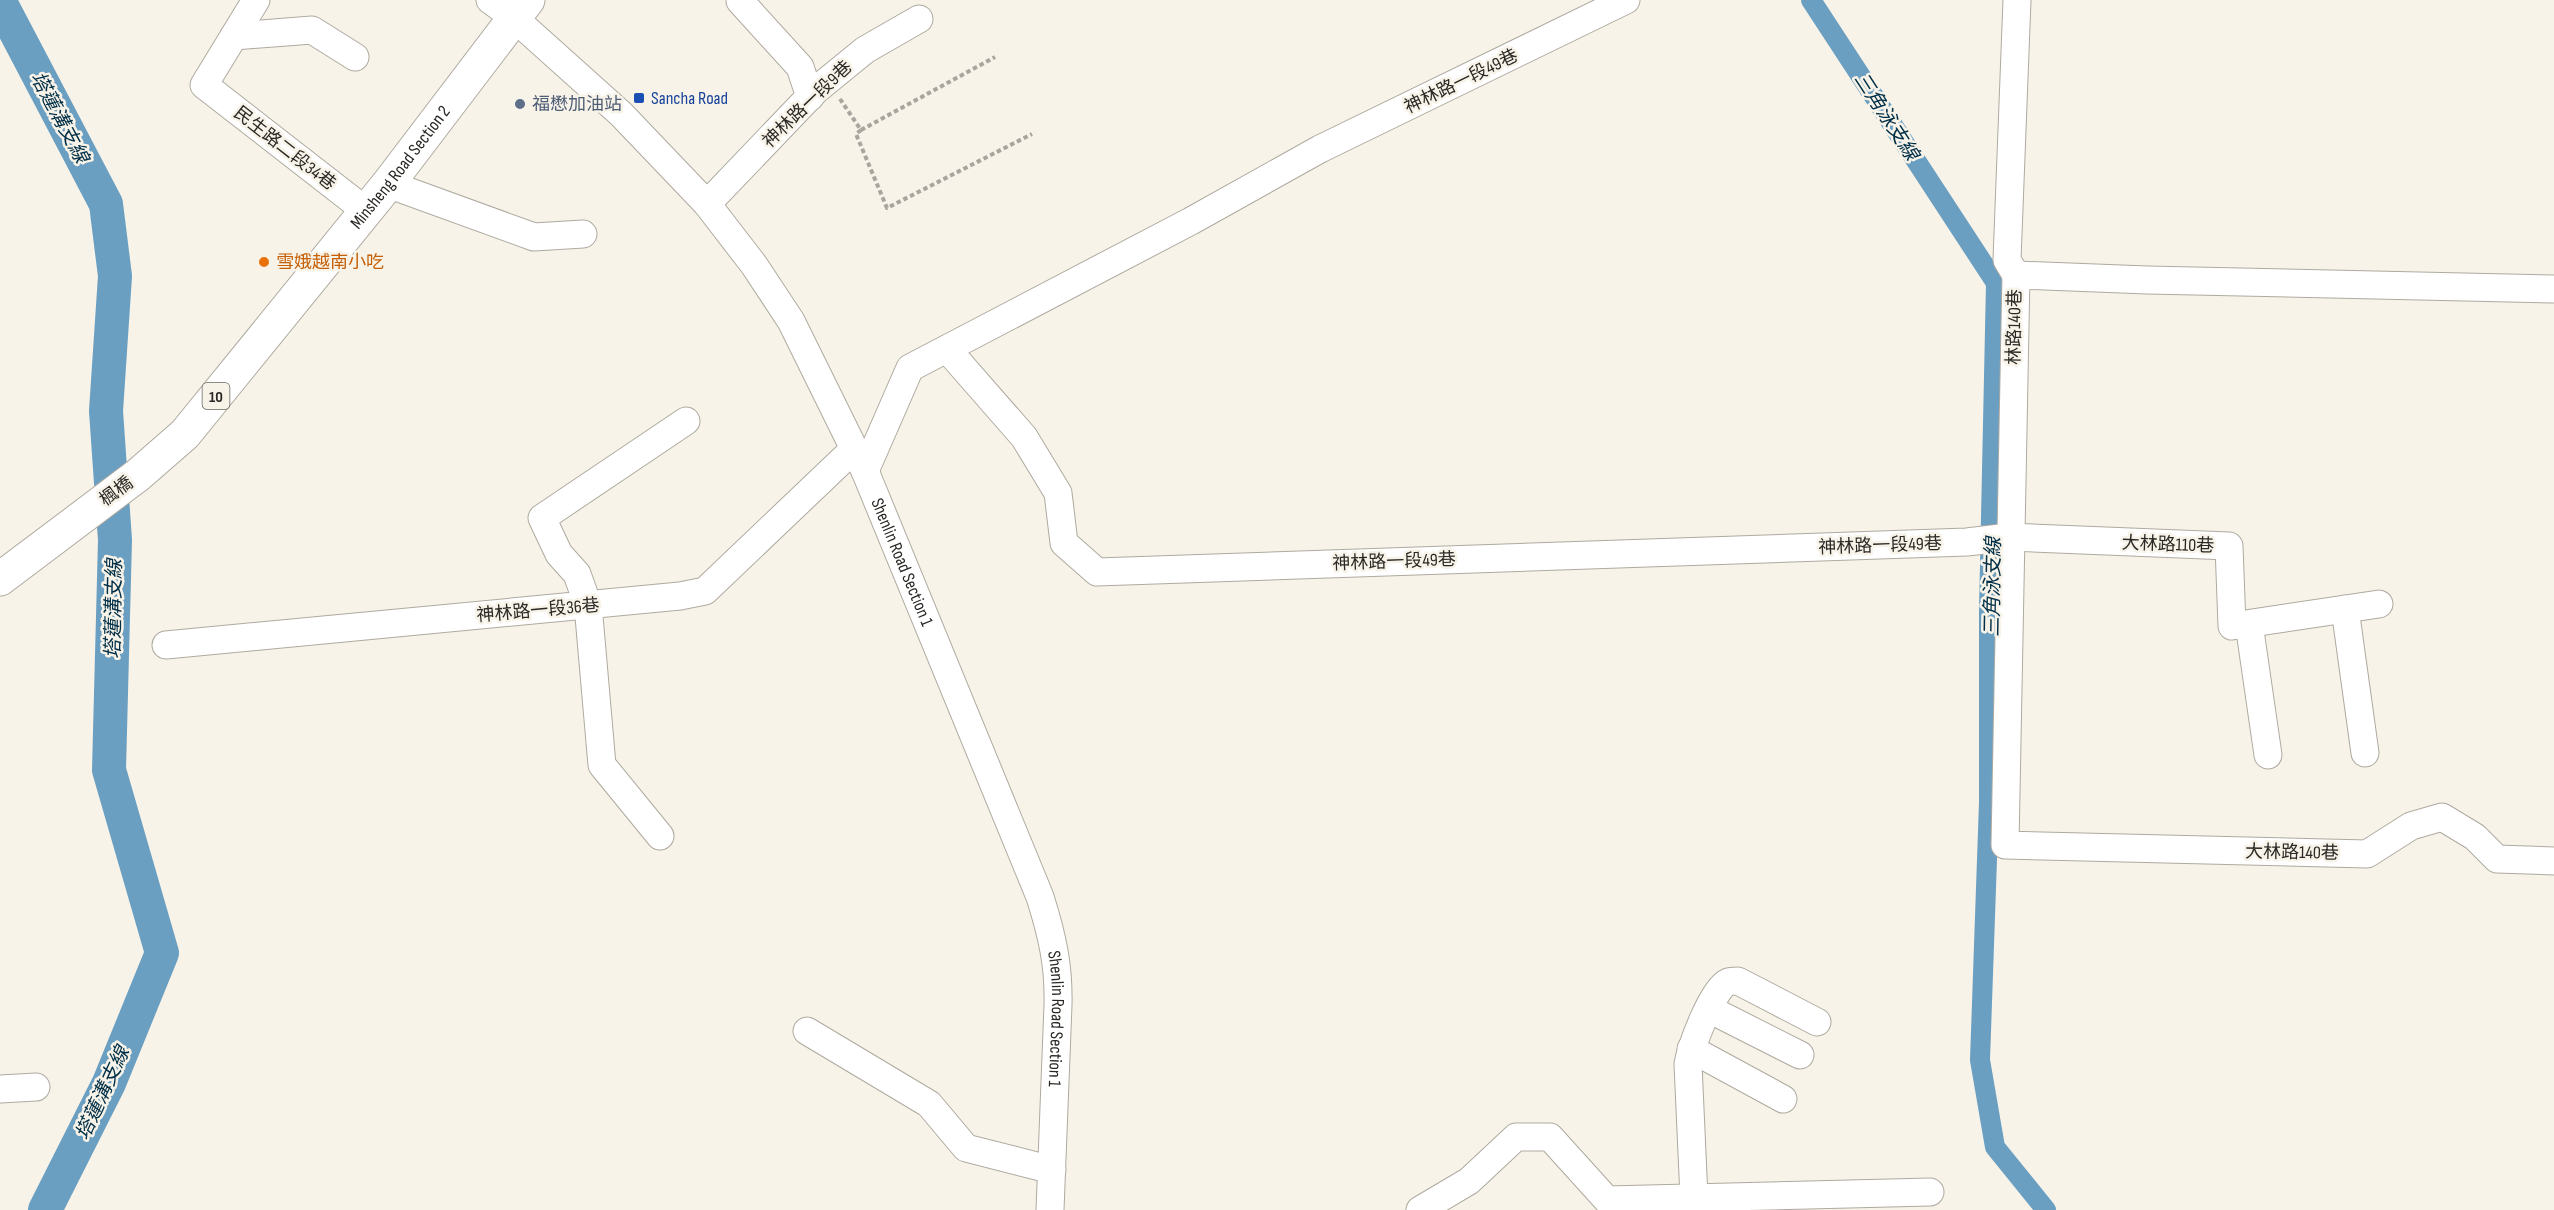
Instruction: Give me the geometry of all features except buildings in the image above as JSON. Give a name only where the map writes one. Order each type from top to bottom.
[{"type":"main road","name":"Minsheng Road Section 2","points":[[138,475],[185,434],[388,184],[511,6]]},
{"type":"main road","name":"楓橋","points":[[0,579],[138,475]]},
{"type":"street","points":[[234,36],[256,0]]},
{"type":"street","name":"神林路一段49巷","points":[[860,460],[909,368],[1191,221],[1320,149],[1626,0]]},
{"type":"street","points":[[2016,275],[2007,260],[2017,0]]},
{"type":"street","points":[[740,1],[819,89]]},
{"type":"street","name":"Shenlin Road Section 1","points":[[511,6],[621,114],[707,204],[754,265],[791,321],[860,460],[1040,897],[1054,943],[1059,977],[1050,1210]]},
{"type":"street","name":"神林路一段9巷","points":[[707,204],[819,89],[865,50],[919,19]]},
{"type":"street","points":[[234,36],[312,30],[355,57]]},
{"type":"street","name":"民生路二段34巷","points":[[234,36],[204,85],[366,211]]},
{"type":"street","points":[[388,184],[534,237],[583,234]]},
{"type":"street","name":"林路140巷","points":[[2005,845],[2004,537],[2016,275],[2554,289]]},
{"type":"street","name":"神林路一段49巷","points":[[947,350],[1024,437],[1058,493],[1064,543],[1097,572],[1967,542],[2004,537]]},
{"type":"street","points":[[660,836],[602,765],[588,605],[577,574],[559,554],[542,518],[686,421]]},
{"type":"street","name":"神林路一段36巷","points":[[166,645],[680,596],[705,591],[860,460]]},
{"type":"street","name":"大林路110巷","points":[[2004,537],[2229,546],[2232,626],[2249,624]]},
{"type":"street","points":[[2268,755],[2249,624],[2379,604]]},
{"type":"street","points":[[2345,609],[2365,753]]},
{"type":"street","name":"大林路140巷","points":[[2005,845],[2367,854],[2411,826],[2442,817],[2475,837],[2497,859],[2554,861]]},
{"type":"street","points":[[1694,1198],[1688,1064],[1691,1049],[1719,990],[1728,982],[1738,981],[1817,1022]]},
{"type":"street","points":[[1709,1009],[1800,1054]]},
{"type":"street","points":[[807,1031],[929,1104],[966,1148],[1052,1170]]},
{"type":"street","points":[[1691,1049],[1783,1099]]},
{"type":"street","points":[[0,1089],[36,1088]]},
{"type":"street","points":[[1420,1210],[1469,1181],[1516,1137],[1550,1137],[1607,1200],[1930,1192]]},
{"type":"path","points":[[995,57],[856,134],[887,208],[1032,134]]},
{"type":"path","points":[[819,89],[861,130]]},
{"type":"waterway","name":"三角泳支線","points":[[1811,0],[1996,283],[1989,611],[1989,802],[1980,1060],[1995,1147],[2046,1210]]},
{"type":"waterway","name":"塔蓮溝支線","points":[[0,2],[106,204],[115,276],[106,411],[115,540],[109,770],[162,953],[109,1083],[45,1210]]},
{"type":"place","name":"Sancha Road","points":[[639,98]]},
{"type":"place","name":"福懋加油站","points":[[520,104]]},
{"type":"place","name":"雪娥越南小吃","points":[[264,262]]}]
